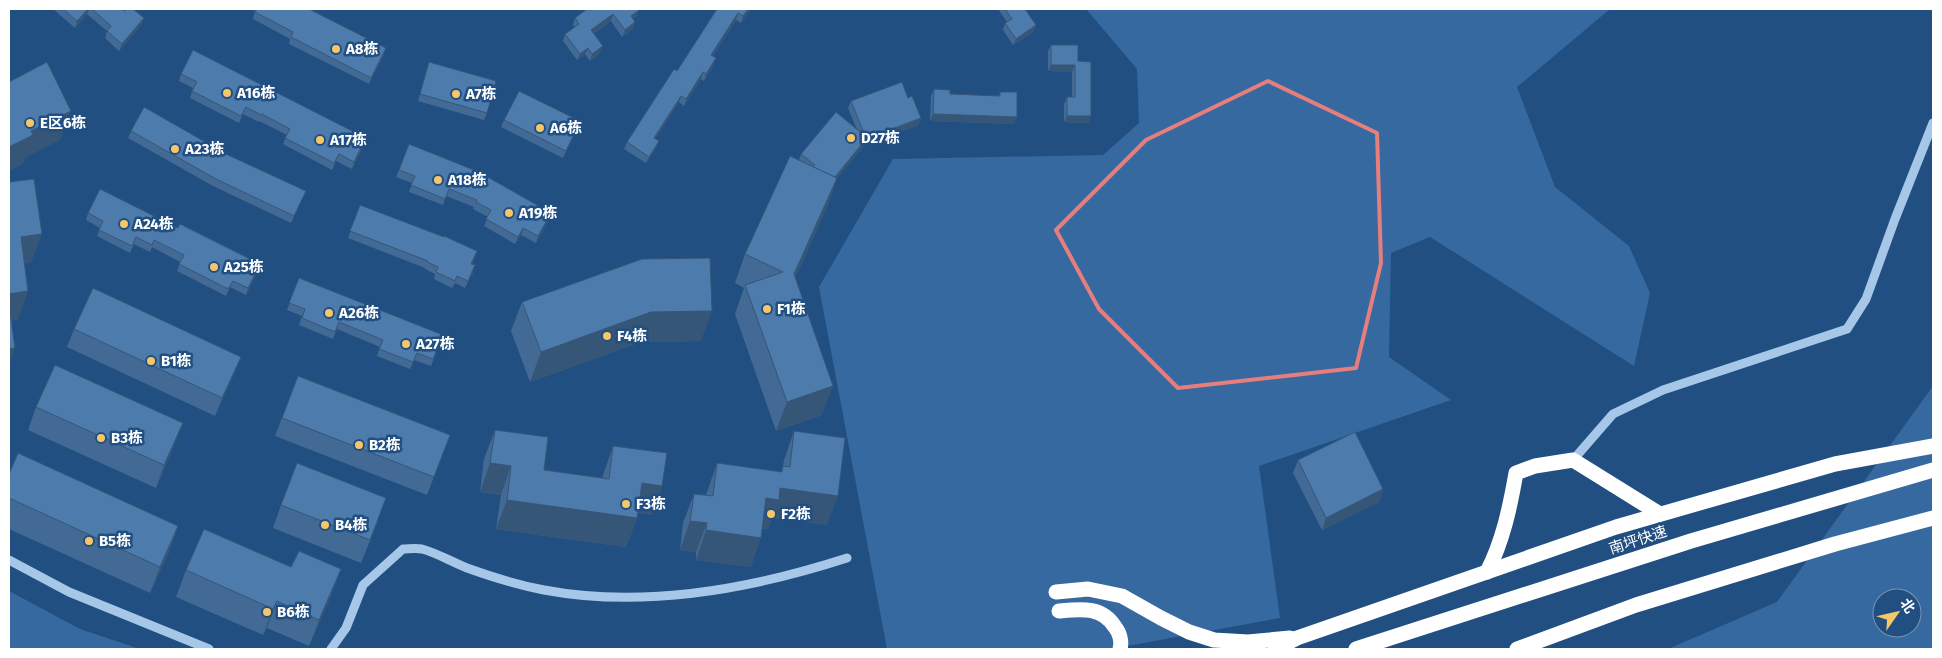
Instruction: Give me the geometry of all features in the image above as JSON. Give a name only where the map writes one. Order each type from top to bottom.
[{"type":"highway","points":[[1274,649],[1297,638],[1616,527],[1835,464],[1933,446]]},
{"type":"highway","points":[[1487,572],[1498,552],[1511,504],[1516,473],[1535,466],[1573,460],[1660,514]]},
{"type":"highway","name":"南坪快速","points":[[1356,649],[1691,542],[1933,470]]},
{"type":"highway","points":[[1517,649],[1646,602],[1835,544],[1933,518]]},
{"type":"highway","points":[[1056,592],[1088,589],[1122,596],[1189,632],[1214,640],[1248,642],[1297,638]]},
{"type":"highway","points":[[1059,611],[1093,610],[1110,618],[1118,631],[1120,649]]},
{"type":"street","points":[[1573,460],[1613,414],[1663,390],[1847,329],[1866,299],[1933,123]]},
{"type":"street","points":[[331,649],[346,628],[363,585],[402,549],[421,549],[493,577],[544,590],[604,596],[644,597],[748,585],[801,573],[847,558]]},
{"type":"street","points":[[9,560],[69,592],[209,649]]},
{"type":"highlighted area","points":[[1268,81],[1377,133],[1381,263],[1356,368],[1178,388],[1099,309],[1056,230],[1146,140]]},
{"type":"shaded area","points":[[1086,9],[1610,9],[1517,87],[1555,187],[1629,246],[1650,293],[1634,366],[1430,237],[1391,253],[1389,357],[1451,400],[1259,466],[1280,618],[1111,649],[887,649],[819,287],[893,159],[1103,155],[1139,123],[1137,69]]},
{"type":"shaded area","points":[[1933,386],[1933,649],[1668,649],[1777,602]]},
{"type":"shaded area","points":[[9,591],[80,629],[140,649],[9,649]]},
{"type":"building","points":[[63,9],[88,9],[77,21]]},
{"type":"building","points":[[92,9],[122,9],[125,11],[126,9],[133,9],[144,18],[122,44],[107,31],[111,26]]},
{"type":"building","name":"A8栋","points":[[257,9],[309,9],[386,48],[371,78],[291,37],[293,32],[255,12]]},
{"type":"building","points":[[587,9],[639,10],[631,16],[635,22],[625,30],[613,14],[591,30],[603,46],[592,54],[588,48],[580,54],[565,34],[579,24],[575,18]]},
{"type":"building","points":[[717,9],[748,9],[743,16],[738,13],[711,55],[716,58],[706,74],[703,72],[686,99],[681,96],[654,138],[659,141],[649,157],[627,142],[674,69],[677,71]]},
{"type":"building","points":[[1005,9],[1025,9],[1036,25],[1016,39],[1005,23],[1012,19]]},
{"type":"building","points":[[1051,45],[1078,45],[1078,61],[1091,62],[1091,116],[1067,116],[1067,97],[1075,97],[1075,65],[1051,65]]},
{"type":"building","points":[[193,50],[366,138],[354,162],[339,154],[334,163],[285,138],[290,129],[262,114],[246,107],[241,116],[192,91],[197,82],[181,74]]},
{"type":"building","points":[[47,62],[71,111],[31,131],[33,135],[9,147],[9,82]]},
{"type":"building","name":"A7栋","points":[[429,62],[496,81],[487,113],[420,94]]},
{"type":"building","name":"D27栋","points":[[902,82],[908,98],[912,96],[921,118],[866,139],[835,177],[813,167],[815,165],[801,154],[836,112],[865,136],[851,101]]},
{"type":"building","points":[[934,89],[950,90],[950,94],[1000,96],[1000,92],[1017,92],[1017,117],[933,114]]},
{"type":"building","name":"A6栋","points":[[519,91],[580,121],[566,151],[504,120]]},
{"type":"building","points":[[144,107],[228,155],[306,191],[294,216],[216,179],[131,131]]},
{"type":"building","points":[[409,144],[479,172],[551,213],[538,236],[523,228],[518,237],[486,219],[491,210],[476,202],[477,200],[449,189],[445,199],[411,185],[415,176],[399,170]]},
{"type":"building","name":"F1栋","points":[[790,156],[837,178],[794,274],[833,386],[787,402],[745,285],[783,272],[745,254]]},
{"type":"building","points":[[34,179],[42,234],[21,237],[28,291],[9,294],[9,182]]},
{"type":"building","points":[[100,189],[178,228],[180,224],[260,264],[248,288],[233,281],[228,289],[179,264],[184,255],[154,240],[152,245],[136,237],[132,246],[99,230],[103,221],[88,213]]},
{"type":"building","points":[[360,205],[444,236],[477,251],[471,264],[475,265],[468,281],[457,276],[455,281],[436,272],[438,267],[428,261],[350,231]]},
{"type":"building","points":[[710,258],[712,311],[651,312],[541,352],[522,302],[642,259]]},
{"type":"building","points":[[299,278],[443,335],[433,359],[417,353],[413,362],[379,349],[383,340],[339,322],[335,332],[302,318],[305,309],[289,303]]},
{"type":"building","points":[[93,288],[241,357],[222,398],[74,329]]},
{"type":"building","points":[[9,304],[15,348],[9,349]]},
{"type":"building","points":[[55,365],[183,423],[164,465],[36,407]]},
{"type":"building","points":[[298,376],[450,435],[434,477],[282,418]]},
{"type":"building","points":[[495,430],[548,437],[544,470],[609,479],[613,446],[667,453],[662,486],[642,483],[637,518],[507,500],[511,466],[490,463]]},
{"type":"building","points":[[794,431],[845,438],[838,496],[780,488],[779,500],[766,498],[761,538],[706,530],[707,523],[690,521],[694,494],[713,496],[717,463],[782,472],[783,466],[790,467]]},
{"type":"building","points":[[1355,432],[1383,489],[1326,518],[1298,460]]},
{"type":"building","points":[[18,453],[178,526],[160,567],[9,498],[9,474]]},
{"type":"building","points":[[297,463],[386,498],[370,540],[281,505]]},
{"type":"building","points":[[204,529],[291,567],[299,551],[341,569],[319,620],[277,601],[273,609],[186,570]]},
{"type":"place","name":"A8栋","points":[[336,49]]},
{"type":"place","name":"A16栋","points":[[227,93]]},
{"type":"place","name":"A7栋","points":[[456,94]]},
{"type":"place","name":"E区6栋","points":[[30,123]]},
{"type":"place","name":"A6栋","points":[[540,128]]},
{"type":"place","name":"D27栋","points":[[851,138]]},
{"type":"place","name":"A17栋","points":[[320,140]]},
{"type":"place","name":"A23栋","points":[[175,149]]},
{"type":"place","name":"A18栋","points":[[438,180]]},
{"type":"place","name":"A19栋","points":[[509,213]]},
{"type":"place","name":"A24栋","points":[[124,224]]},
{"type":"place","name":"A25栋","points":[[214,267]]},
{"type":"place","name":"F1栋","points":[[767,309]]},
{"type":"place","name":"A26栋","points":[[329,313]]},
{"type":"place","name":"F4栋","points":[[607,336]]},
{"type":"place","name":"A27栋","points":[[406,344]]},
{"type":"place","name":"B1栋","points":[[151,361]]},
{"type":"place","name":"B3栋","points":[[101,438]]},
{"type":"place","name":"B2栋","points":[[359,445]]},
{"type":"place","name":"F3栋","points":[[626,504]]},
{"type":"place","name":"F2栋","points":[[771,514]]},
{"type":"place","name":"B4栋","points":[[325,525]]},
{"type":"place","name":"B5栋","points":[[89,541]]},
{"type":"place","name":"B6栋","points":[[267,612]]}]
